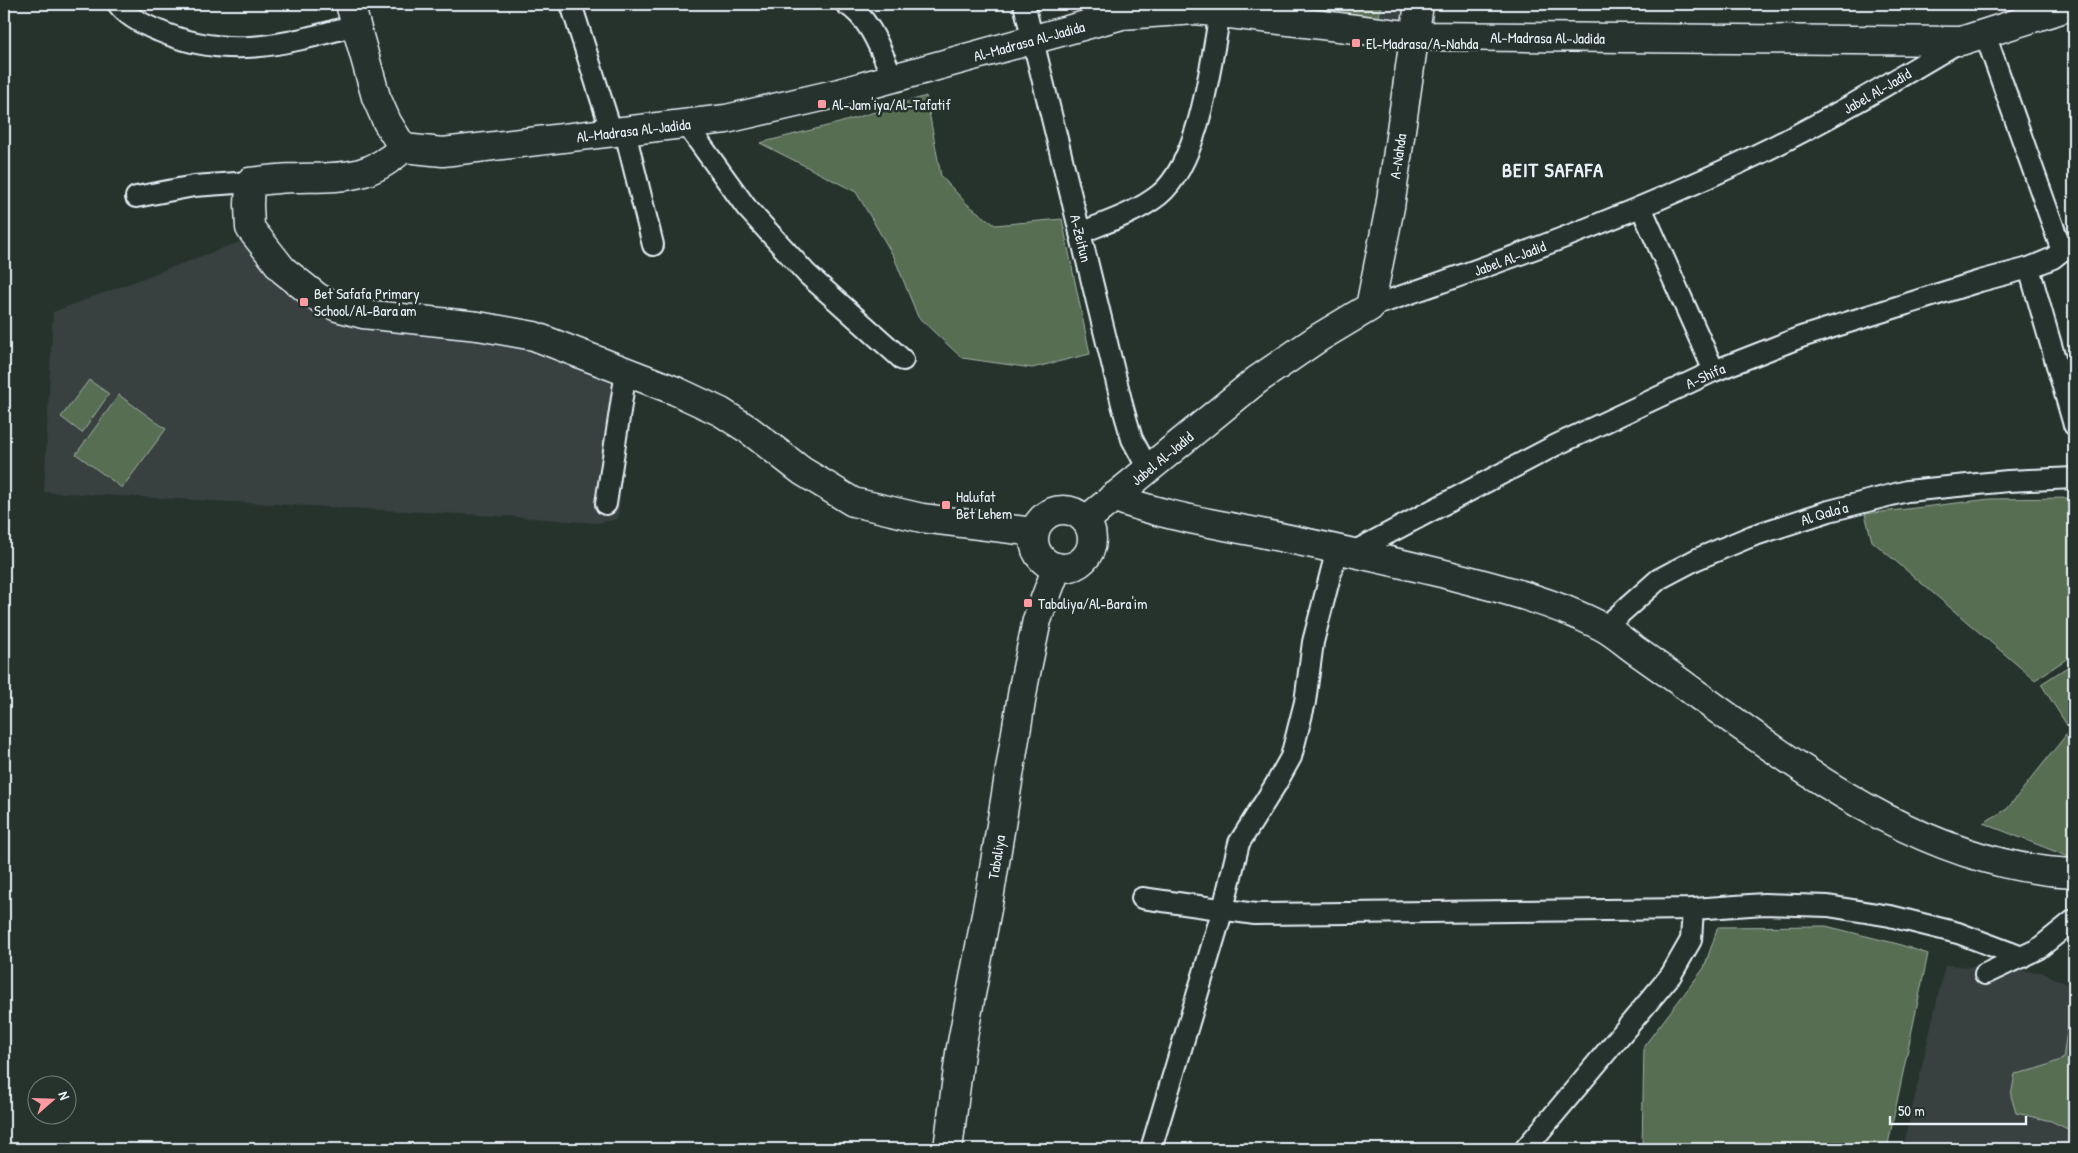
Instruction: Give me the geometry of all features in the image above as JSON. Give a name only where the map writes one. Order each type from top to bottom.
[{"type":"street","points":[[118,4],[142,24],[173,37],[203,46],[248,48],[314,36],[353,14],[376,97],[387,122],[403,148],[392,159],[377,168],[353,176],[295,178],[194,186],[136,197]]},
{"type":"street","points":[[571,4],[618,133],[653,245]]},
{"type":"street","points":[[846,4],[856,10],[872,33],[893,78]]},
{"type":"street","name":"A-Zeitun","points":[[1024,4],[1128,423],[1138,454],[1148,469]]},
{"type":"street","name":"A-Nahda","points":[[1370,307],[1390,207],[1419,4]]},
{"type":"street","name":"Al-Madrasa Al-Jadida","points":[[403,148],[443,152],[618,133],[742,116],[893,78],[1122,15],[1196,10],[1414,36],[1973,37],[2074,5]]},
{"type":"street","points":[[1080,233],[1141,207],[1160,194],[1175,177],[1196,131],[1206,93],[1220,13]]},
{"type":"street","points":[[1973,37],[2068,246]]},
{"type":"street","name":"Jabel Al-Jadid","points":[[1086,520],[1257,380],[1320,337],[1370,307],[1471,273],[1641,207],[1751,158],[1973,37]]},
{"type":"street","points":[[686,124],[746,207],[807,274],[903,360]]},
{"type":"street","points":[[250,182],[250,228],[283,270],[317,297],[337,306],[364,314],[478,326],[534,336],[676,391],[721,412],[749,430],[802,471],[853,502],[922,518],[1034,532]]},
{"type":"street","points":[[1641,207],[1714,370]]},
{"type":"street","name":"A-Shifa","points":[[1345,550],[1554,446],[1714,370],[1801,338],[1980,281],[2029,268],[2053,258],[2068,246]]},
{"type":"street","points":[[2029,268],[2074,425]]},
{"type":"street","points":[[606,504],[626,371]]},
{"type":"street","name":"Al Qala'a","points":[[1604,628],[1659,579],[1697,559],[1752,536],[1829,511],[1907,491],[2008,481],[2074,478]]},
{"type":"street","points":[[1113,497],[1149,510],[1345,550],[1522,594],[1572,611],[1604,628],[1754,735],[1846,797],[1912,831],[1970,855],[2017,866],[2074,873]]},
{"type":"street","points":[[1061,510],[1070,510],[1086,520],[1092,537],[1088,554],[1074,566],[1057,568],[1041,558],[1036,550],[1034,532],[1044,517],[1061,510]]},
{"type":"street","points":[[1152,1149],[1223,910],[1239,842],[1291,757],[1305,702],[1313,642],[1345,550]]},
{"type":"street","name":"Tabaliya","points":[[948,1149],[960,1052],[990,893],[1024,683],[1037,620],[1057,568]]},
{"type":"street","points":[[1142,898],[1255,914],[1693,909],[1764,904],[1828,906],[1890,916],[1958,933],[2022,957]]},
{"type":"street","points":[[1525,1149],[1671,975],[1690,940],[1693,909]]},
{"type":"street","points":[[1986,974],[2038,949],[2074,920]]},
{"type":"shaded area","points":[[1222,4],[1404,4],[1401,33]]},
{"type":"shaded area","points":[[242,241],[316,311],[538,348],[631,383],[618,519],[596,523],[518,517],[44,492],[53,312]]},
{"type":"shaded area","points":[[1945,965],[2041,972],[2074,987],[2074,1149],[1903,1149]]},
{"type":"green space","points":[[1313,4],[1381,4],[1378,23],[1312,15]]},
{"type":"green space","points":[[926,96],[941,176],[967,204],[995,225],[1062,219],[1090,354],[1032,368],[962,358],[918,317],[894,257],[856,192],[760,143],[839,123]]},
{"type":"green space","points":[[89,380],[109,394],[82,433],[61,417]]},
{"type":"green space","points":[[119,395],[166,429],[122,488],[76,454]]},
{"type":"green space","points":[[2074,498],[2074,654],[2035,680],[1872,541],[1865,514],[1990,499]]},
{"type":"green space","points":[[2072,664],[2074,666],[2074,859],[1983,823],[2007,809],[2070,730],[2041,684]]},
{"type":"green space","points":[[1826,926],[1898,944],[1928,954],[1887,1149],[1642,1149],[1644,1046],[1704,968],[1718,927]]},
{"type":"green space","points":[[2067,1030],[2074,1030],[2074,1132],[2051,1121],[2016,1113],[2011,1096],[2015,1074],[2037,1069],[2063,1059]]},
{"type":"place","name":"El-Madrasa/A-Nahda","points":[[1356,43]]},
{"type":"place","name":"Al-Jam'iya/Al-Tafatif","points":[[822,104]]},
{"type":"place","name":"Bet Safafa Primary School/Al-Bara'am","points":[[304,302]]},
{"type":"place","name":"Halufat Bet Lehem","points":[[946,505]]},
{"type":"place","name":"Tabaliya/Al-Bara'im","points":[[1028,603]]},
{"type":"district","name":"BEIT SAFAFA","points":[[1553,169]]}]
